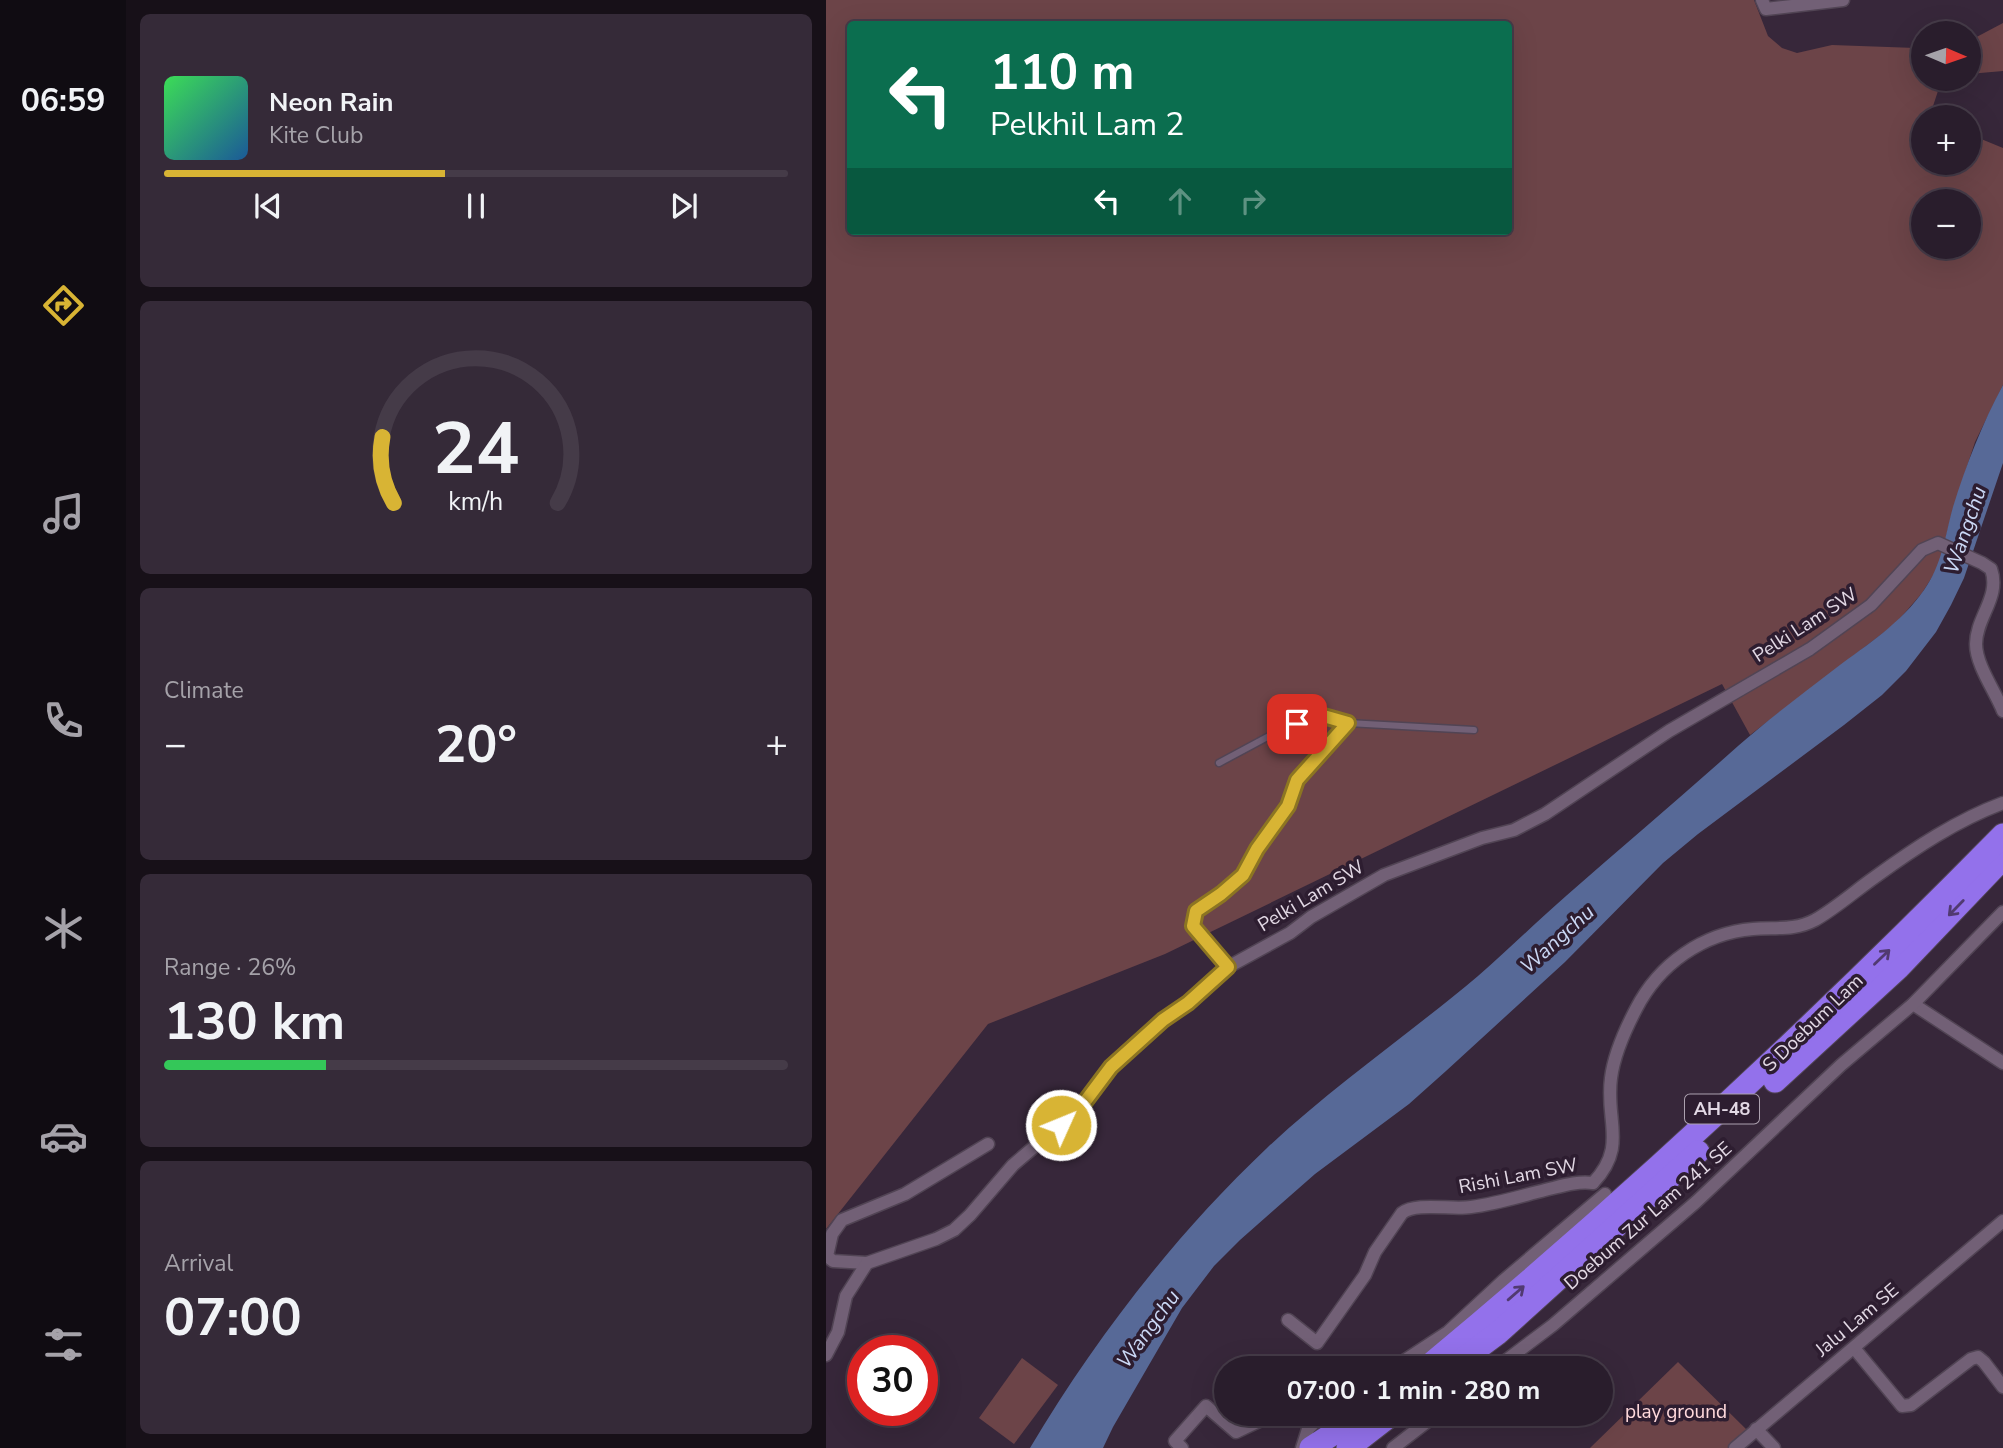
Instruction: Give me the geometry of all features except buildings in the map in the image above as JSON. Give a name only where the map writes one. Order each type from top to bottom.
[{"type":"highway","name":"S Doebum Lam","points":[[1439,1356],[1614,1197],[1756,1078],[2003,835]]},
{"type":"highway","name":"S Doebum Lam","points":[[1467,1356],[1498,1333],[1612,1232],[1869,995],[2003,858]]},
{"type":"highway","points":[[1311,1448],[1345,1426]]},
{"type":"highway","points":[[1348,1448],[1376,1426]]},
{"type":"street","points":[[1762,0],[1766,9],[1843,0]]},
{"type":"street","name":"Pelki Lam SW","points":[[867,1263],[954,1230],[1013,1165],[1081,1107],[1111,1067],[1228,967],[1290,933],[1311,917],[1384,875],[1482,838],[1514,830],[1545,814],[1669,731],[1810,649],[1871,604],[1922,550],[1938,543],[1991,569],[1994,582],[1992,598],[1977,632],[1976,646],[1981,668],[2003,711]]},
{"type":"street","name":"Rishi Lam SW","points":[[1288,1320],[1317,1343],[1406,1210],[1424,1207],[1467,1208],[1573,1182],[1593,1183],[1605,1170],[1614,1142],[1610,1111],[1611,1078],[1619,1045],[1637,1007],[1661,973],[1690,948],[1726,933],[1800,927],[1817,919],[1939,834],[1967,817],[2003,803]]},
{"type":"street","name":"Doebum Zur Lam 241 SE","points":[[1512,1356],[1696,1202],[1841,1065],[1913,1004],[2003,912]]},
{"type":"street","points":[[1913,1004],[2003,1063]]},
{"type":"street","points":[[826,1355],[838,1332],[846,1296],[867,1263],[833,1261],[827,1256],[832,1234],[842,1220],[905,1194],[988,1144]]},
{"type":"street","points":[[1411,1356],[1448,1332],[1504,1280],[1614,1197],[1593,1183]]},
{"type":"street","name":"Jalu Lam SE","points":[[1735,1448],[2002,1226]]},
{"type":"street","points":[[1854,1348],[1902,1406],[1912,1405],[1971,1359],[1978,1357],[2003,1387]]},
{"type":"street","points":[[1182,1448],[1175,1441],[1206,1406],[1214,1413]]},
{"type":"street","points":[[1229,1426],[1236,1432],[1249,1426]]},
{"type":"street","points":[[1302,1448],[1311,1426]]},
{"type":"street","points":[[1393,1448],[1421,1426]]},
{"type":"street","points":[[1756,1429],[1774,1448]]},
{"type":"lane","points":[[1219,763],[1273,734],[1320,715],[1348,723],[1474,730]]},
{"type":"lane","points":[[1228,967],[1193,926],[1196,911],[1243,875],[1257,849],[1288,806],[1297,780],[1348,723]]},
{"type":"green space","points":[[826,0],[1754,0],[1768,36],[1782,48],[1797,53],[1832,45],[1911,48],[1911,91],[1938,91],[1933,105],[1911,105],[1911,175],[1981,175],[1981,139],[2003,148],[2003,385],[1975,442],[1953,509],[1940,561],[1922,593],[1896,623],[1750,735],[1722,684],[1165,954],[988,1024],[826,1229]]},
{"type":"green space","points":[[2003,23],[2003,71],[1981,73],[1981,35]]},
{"type":"green space","points":[[1022,1358],[1058,1385],[1014,1444],[979,1418]]},
{"type":"green space","name":"play ground","points":[[1678,1362],[1748,1431],[1728,1448],[1590,1448]]},
{"type":"water","name":"Wangchu","points":[[2003,385],[2003,463],[1964,578],[1936,632],[1906,671],[1882,695],[1663,863],[1565,962],[1409,1104],[1315,1174],[1240,1240],[1214,1266],[1182,1308],[1103,1448],[1030,1448],[1081,1368],[1138,1290],[1200,1217],[1267,1148],[1318,1103],[1478,976],[1750,736],[1905,613],[1935,571],[1969,460]]},
{"type":"route","points":[[1061,1125],[1081,1107],[1111,1067],[1228,967],[1193,926],[1196,911],[1243,875],[1257,849],[1288,806],[1297,780],[1348,723],[1320,715],[1297,724]]}]
